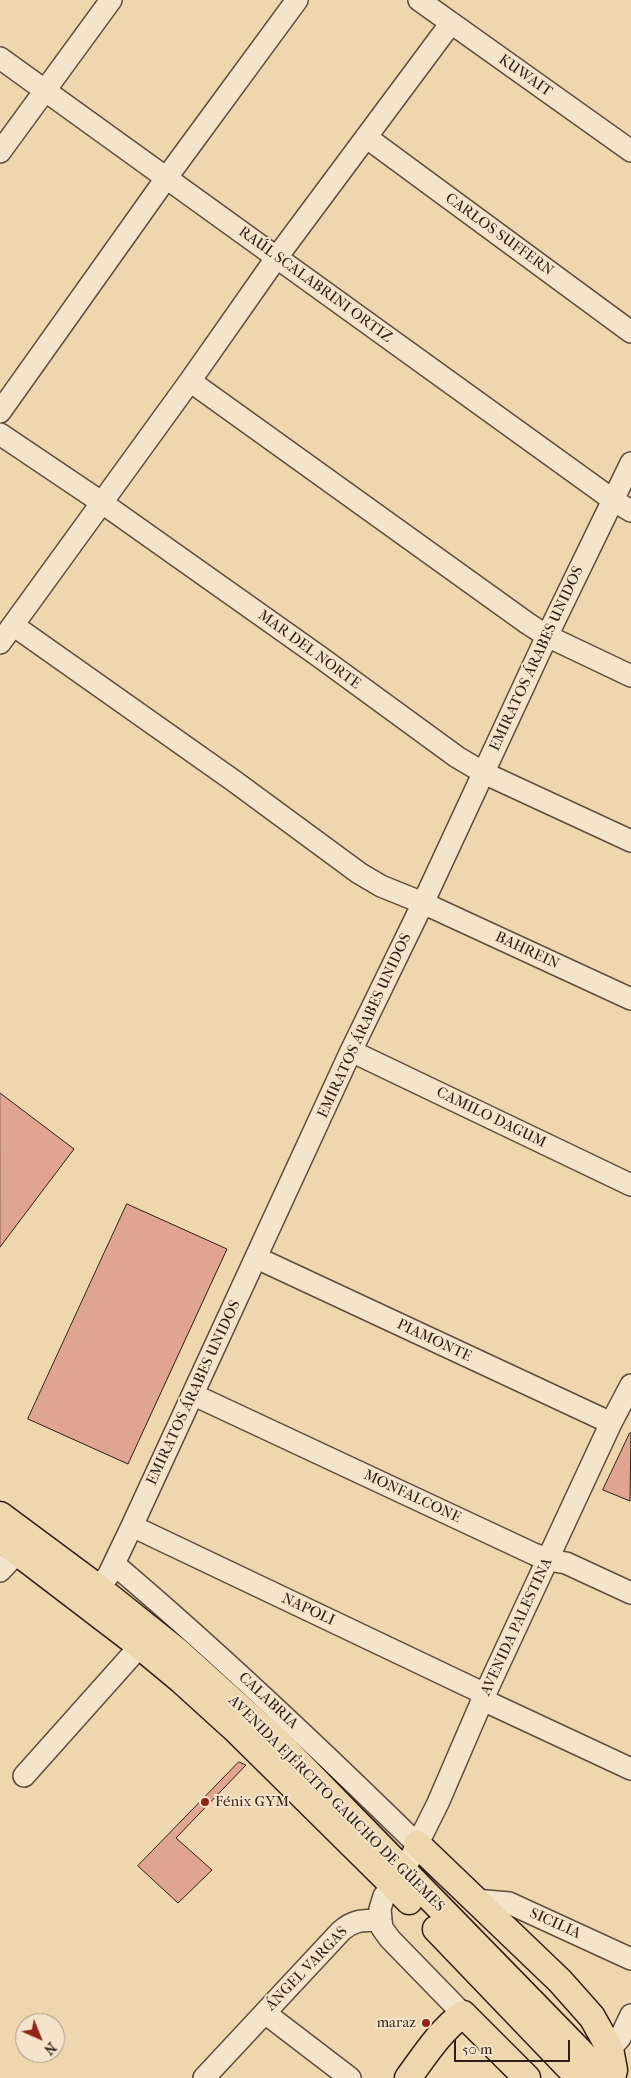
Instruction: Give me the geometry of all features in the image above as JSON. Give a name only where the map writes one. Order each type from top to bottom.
[{"type":"main road","name":"AVENIDA EJÉRCITO GAUCHO DE GÜEMES","points":[[0,1515],[97,1587],[177,1652],[281,1744],[398,1877],[580,2078]]},
{"type":"main road","name":"AVENIDA EJÉRCITO GAUCHO DE GÜEMES","points":[[9,1545],[140,1646],[236,1729],[398,1877],[606,2078]]},
{"type":"main road","points":[[417,1844],[560,1981],[592,2017],[610,2049],[614,2070],[612,2078]]},
{"type":"main road","points":[[408,2078],[449,2024],[463,2014],[527,2078]]},
{"type":"street","points":[[0,152],[111,0]]},
{"type":"street","points":[[0,412],[167,177],[297,0]]},
{"type":"street","name":"KUWAIT","points":[[419,0],[631,151]]},
{"type":"street","points":[[0,643],[190,381],[277,257],[451,23]]},
{"type":"street","name":"RAÚL SCALABRINI ORTIZ","points":[[0,58],[622,506]]},
{"type":"street","name":"CARLOS SUFFERN","points":[[366,138],[631,332]]},
{"type":"street","points":[[190,381],[547,636],[631,676]]},
{"type":"street","name":"MAR DEL NORTE","points":[[0,434],[101,502],[320,657],[430,738],[484,772],[631,841]]},
{"type":"street","name":"EMIRATOS ÁRABES UNIDOS","points":[[97,1587],[108,1576],[194,1395],[351,1051],[424,903],[547,636],[622,506],[631,463]]},
{"type":"street","name":"BAHREIN","points":[[14,625],[380,886],[424,903],[631,999]]},
{"type":"street","name":"CAMILO DAGUM","points":[[351,1051],[631,1185]]},
{"type":"street","name":"PIAMONTE","points":[[257,1258],[611,1423]]},
{"type":"street","name":"MONFALCONE","points":[[194,1395],[549,1560],[566,1564],[631,1593]]},
{"type":"street","name":"AVENIDA PALESTINA","points":[[398,1877],[438,1803],[484,1697],[611,1423],[629,1395]]},
{"type":"street","name":"NAPOLI","points":[[132,1526],[631,1769]]},
{"type":"street","points":[[0,1571],[9,1545]]},
{"type":"street","name":"CALABRIA","points":[[114,1564],[210,1647],[315,1744],[417,1844]]},
{"type":"street","points":[[24,1776],[140,1646]]},
{"type":"street","points":[[398,1877],[384,1896],[380,1909],[382,1928],[390,1939],[463,2014]]},
{"type":"street","name":"SICILIA","points":[[476,1900],[508,1904],[631,1959]]},
{"type":"street","name":"ÁNGEL VARGAS","points":[[204,2078],[350,1924],[356,1921],[381,1920]]},
{"type":"street","points":[[265,2014],[350,2078]]},
{"type":"street","points":[[610,2049],[620,2038],[631,2015]]},
{"type":"building","points":[[0,1093],[74,1149],[0,1247]]},
{"type":"building","points":[[127,1204],[227,1249],[128,1464],[28,1419]]},
{"type":"building","points":[[631,1433],[630,1501],[603,1490]]},
{"type":"building","name":"Fénix GYM","points":[[239,1762],[246,1765],[176,1838],[212,1870],[178,1903],[138,1866]]},
{"type":"place","name":"Fénix GYM","points":[[205,1802]]},
{"type":"place","name":"maraz","points":[[426,2023]]}]
